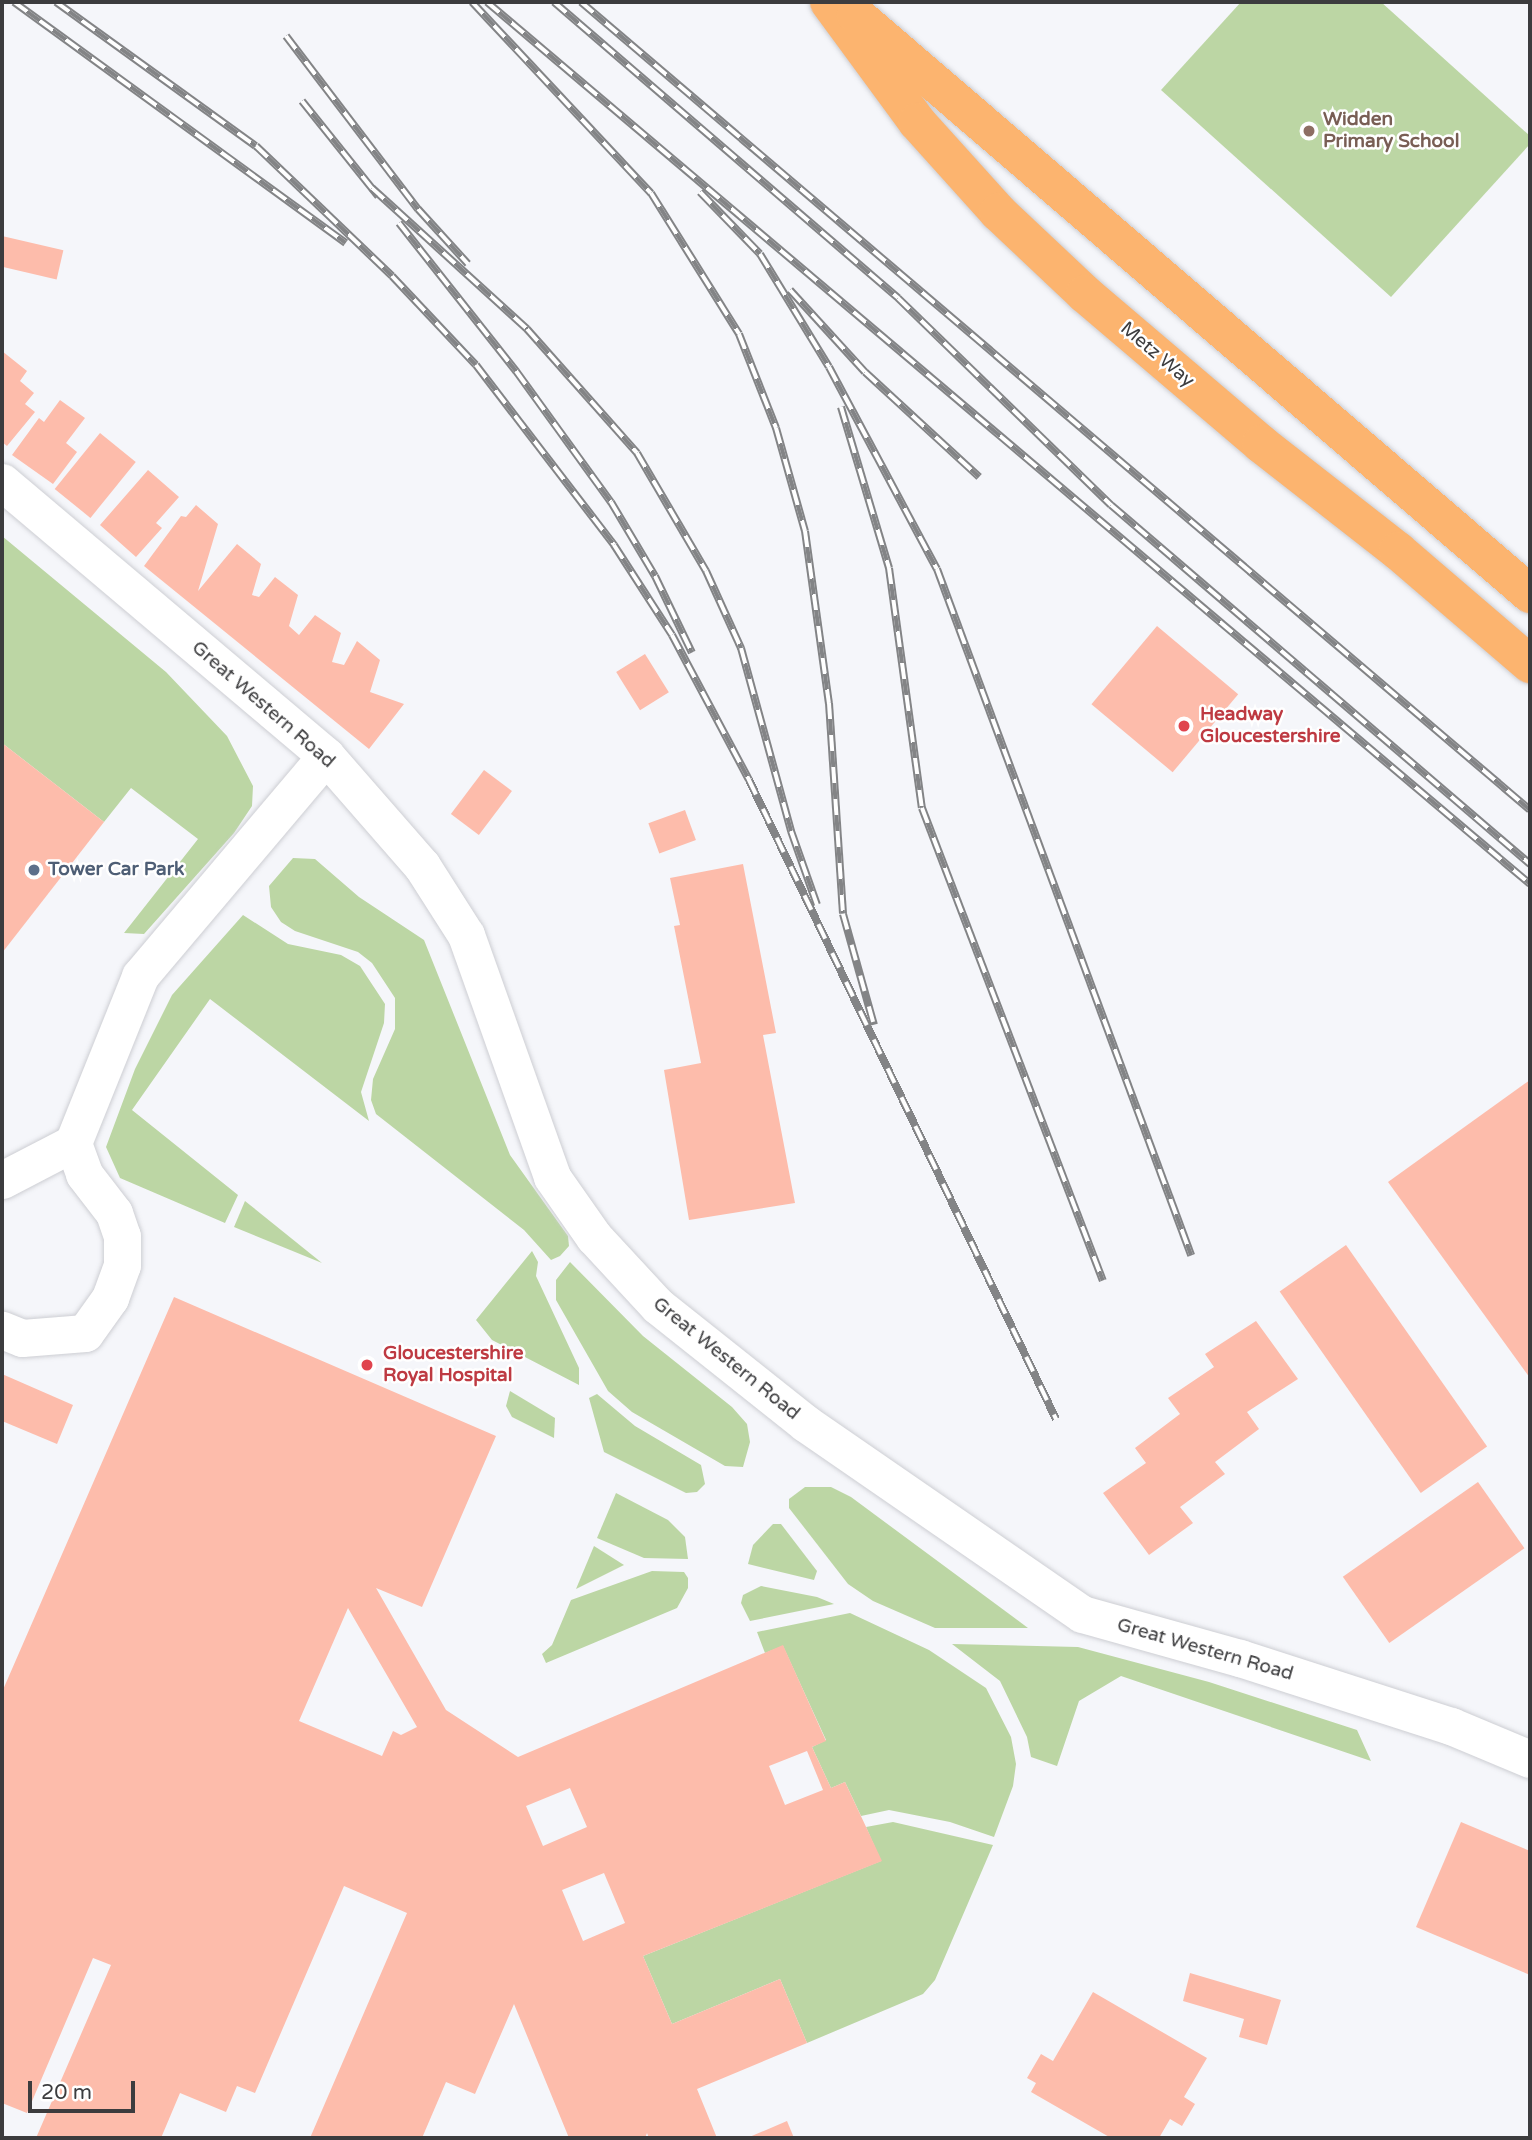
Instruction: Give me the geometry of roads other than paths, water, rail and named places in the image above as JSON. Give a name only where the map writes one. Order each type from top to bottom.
[{"type":"main road","name":"Metz Way","points":[[829,2],[917,122],[1008,221],[1085,294],[1251,435],[1398,551],[1530,664]]},
{"type":"main road","points":[[842,2],[1530,594]]},
{"type":"street","name":"Great Western Road","points":[[2,482],[326,756],[422,866],[466,935],[552,1177],[594,1237],[658,1306],[805,1423],[1082,1614],[1240,1658],[1451,1726],[1530,1759]]},
{"type":"street","points":[[2,1180],[73,1143],[139,976],[326,756]]},
{"type":"street","points":[[2,1330],[22,1338],[85,1334],[114,1287],[122,1265],[122,1236],[114,1213],[84,1174],[73,1143]]},
{"type":"railway","points":[[14,2],[346,243]]},
{"type":"railway","points":[[56,2],[256,146],[392,276],[476,365],[614,545],[672,635],[749,780],[1056,1419]]},
{"type":"railway","points":[[472,2],[651,193],[739,334],[776,428],[805,531],[829,703],[843,914],[874,1025]]},
{"type":"railway","points":[[487,2],[1530,884]]},
{"type":"railway","points":[[554,2],[898,298],[1111,505],[1530,864]]},
{"type":"railway","points":[[581,2],[1530,810]]},
{"type":"railway","points":[[286,36],[418,209],[468,264]]},
{"type":"railway","points":[[302,101],[378,196]]},
{"type":"railway","points":[[372,188],[527,329],[637,453],[706,571],[741,648],[791,831],[817,905]]},
{"type":"railway","points":[[700,192],[760,254],[829,367],[937,569],[1191,1255]]},
{"type":"railway","points":[[399,223],[516,371],[611,502],[655,576],[692,653]]},
{"type":"railway","points":[[790,290],[865,372],[979,477]]},
{"type":"railway","points":[[841,407],[889,568],[922,808],[1103,1281]]},
{"type":"place","name":"Widden Primary School","points":[[1309,131]]},
{"type":"place","name":"Headway Gloucestershire","points":[[1184,726]]},
{"type":"place","name":"Tower Car Park","points":[[34,870]]},
{"type":"place","name":"Gloucestershire Royal Hospital","points":[[367,1365]]}]
